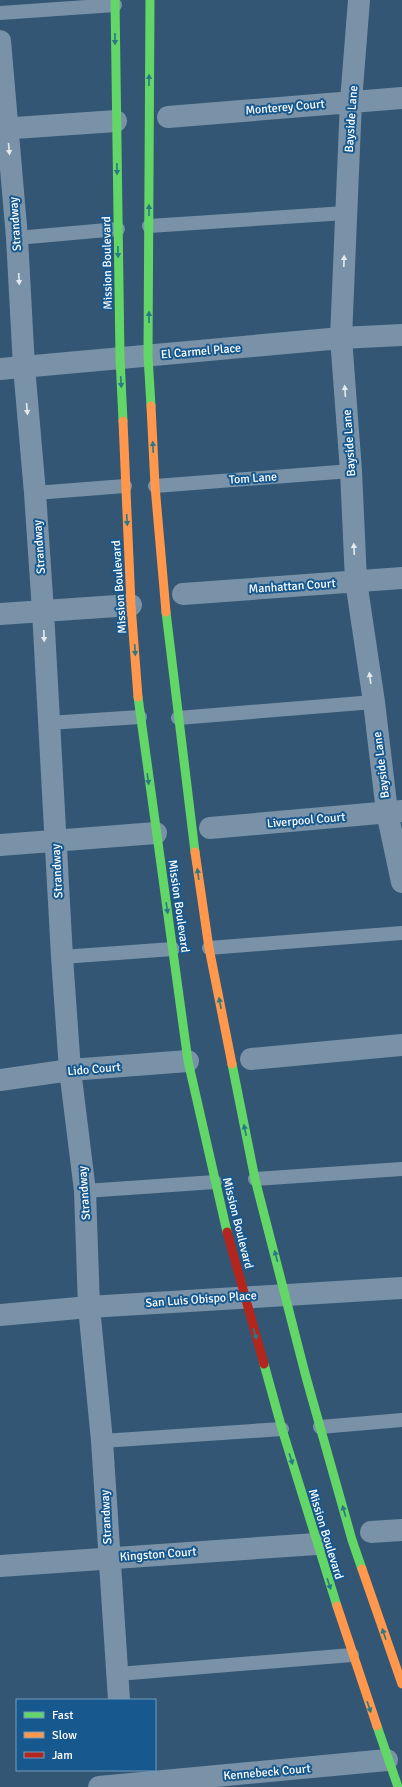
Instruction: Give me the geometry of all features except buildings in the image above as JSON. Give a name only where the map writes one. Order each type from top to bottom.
[{"type":"main road","name":"Mission Boulevard","points":[[150,0],[148,356],[155,486],[165,602],[178,718],[192,831],[209,948],[255,1179],[320,1427],[352,1540],[396,1651],[402,1684]]},
{"type":"main road","name":"Mission Boulevard","points":[[115,2],[120,358],[131,605],[140,717],[188,1061],[215,1182],[282,1429],[316,1544],[387,1760],[398,1787]]},
{"type":"street","name":"Bayside Lane","points":[[359,0],[351,102],[341,338],[351,471],[356,581],[374,702],[395,812],[402,882]]},
{"type":"street","name":"Strandway","points":[[0,41],[4,128],[17,238],[24,367],[35,493],[70,1070],[85,1192],[89,1307],[102,1441],[119,1699]]},
{"type":"street","name":"Monterey Court","points":[[168,116],[402,98]]},
{"type":"street","points":[[4,128],[116,121]]},
{"type":"street","name":"El Carmel Place","points":[[0,370],[341,338],[402,334]]},
{"type":"street","name":"Manhattan Court","points":[[183,594],[402,578]]},
{"type":"street","points":[[0,614],[131,605]]},
{"type":"street","name":"Liverpool Court","points":[[210,828],[395,812]]},
{"type":"street","points":[[0,845],[156,834]]},
{"type":"street","points":[[251,1058],[402,1045]]},
{"type":"street","name":"Lido Court","points":[[0,1080],[70,1070],[188,1061]]},
{"type":"street","name":"San Luis Obispo Place","points":[[0,1315],[89,1307],[402,1288]]},
{"type":"street","points":[[371,1532],[402,1530]]},
{"type":"street","name":"Kingston Court","points":[[0,1566],[316,1544]]},
{"type":"street","name":"Kennebeck Court","points":[[99,1787],[123,1781],[387,1760]]},
{"type":"lane","points":[[0,13],[115,2]]},
{"type":"lane","points":[[149,226],[346,213]]},
{"type":"lane","points":[[17,238],[118,229]]},
{"type":"lane","name":"Tom Lane","points":[[155,486],[351,471]]},
{"type":"lane","points":[[35,493],[125,486]]},
{"type":"lane","points":[[178,718],[374,702]]},
{"type":"lane","points":[[48,723],[140,717]]},
{"type":"lane","points":[[209,948],[402,933]]},
{"type":"lane","points":[[62,957],[173,949]]},
{"type":"lane","points":[[255,1179],[402,1169]]},
{"type":"lane","points":[[85,1192],[215,1182]]},
{"type":"lane","points":[[320,1427],[402,1420]]},
{"type":"lane","points":[[102,1441],[282,1429]]},
{"type":"lane","points":[[118,1674],[352,1655]]},
{"type":"traffic: fast","points":[[115,0],[120,358],[123,421]]},
{"type":"traffic: fast","points":[[150,0],[148,356],[151,406]]},
{"type":"traffic: fast","points":[[166,612],[195,852]]},
{"type":"traffic: fast","points":[[138,697],[188,1061],[227,1232]]},
{"type":"traffic: fast","points":[[232,1064],[255,1179],[306,1377],[352,1540],[362,1569]]},
{"type":"traffic: fast","points":[[264,1364],[282,1429],[337,1606]]},
{"type":"traffic: fast","points":[[377,1726],[398,1787]]},
{"type":"traffic: slow","points":[[151,406],[155,486],[166,612]]},
{"type":"traffic: slow","points":[[123,421],[131,605],[138,697]]},
{"type":"traffic: slow","points":[[195,852],[209,948],[232,1064]]},
{"type":"traffic: slow","points":[[362,1569],[402,1684]]},
{"type":"traffic: slow","points":[[337,1606],[377,1726]]},
{"type":"traffic: jam","points":[[227,1232],[264,1364]]}]
